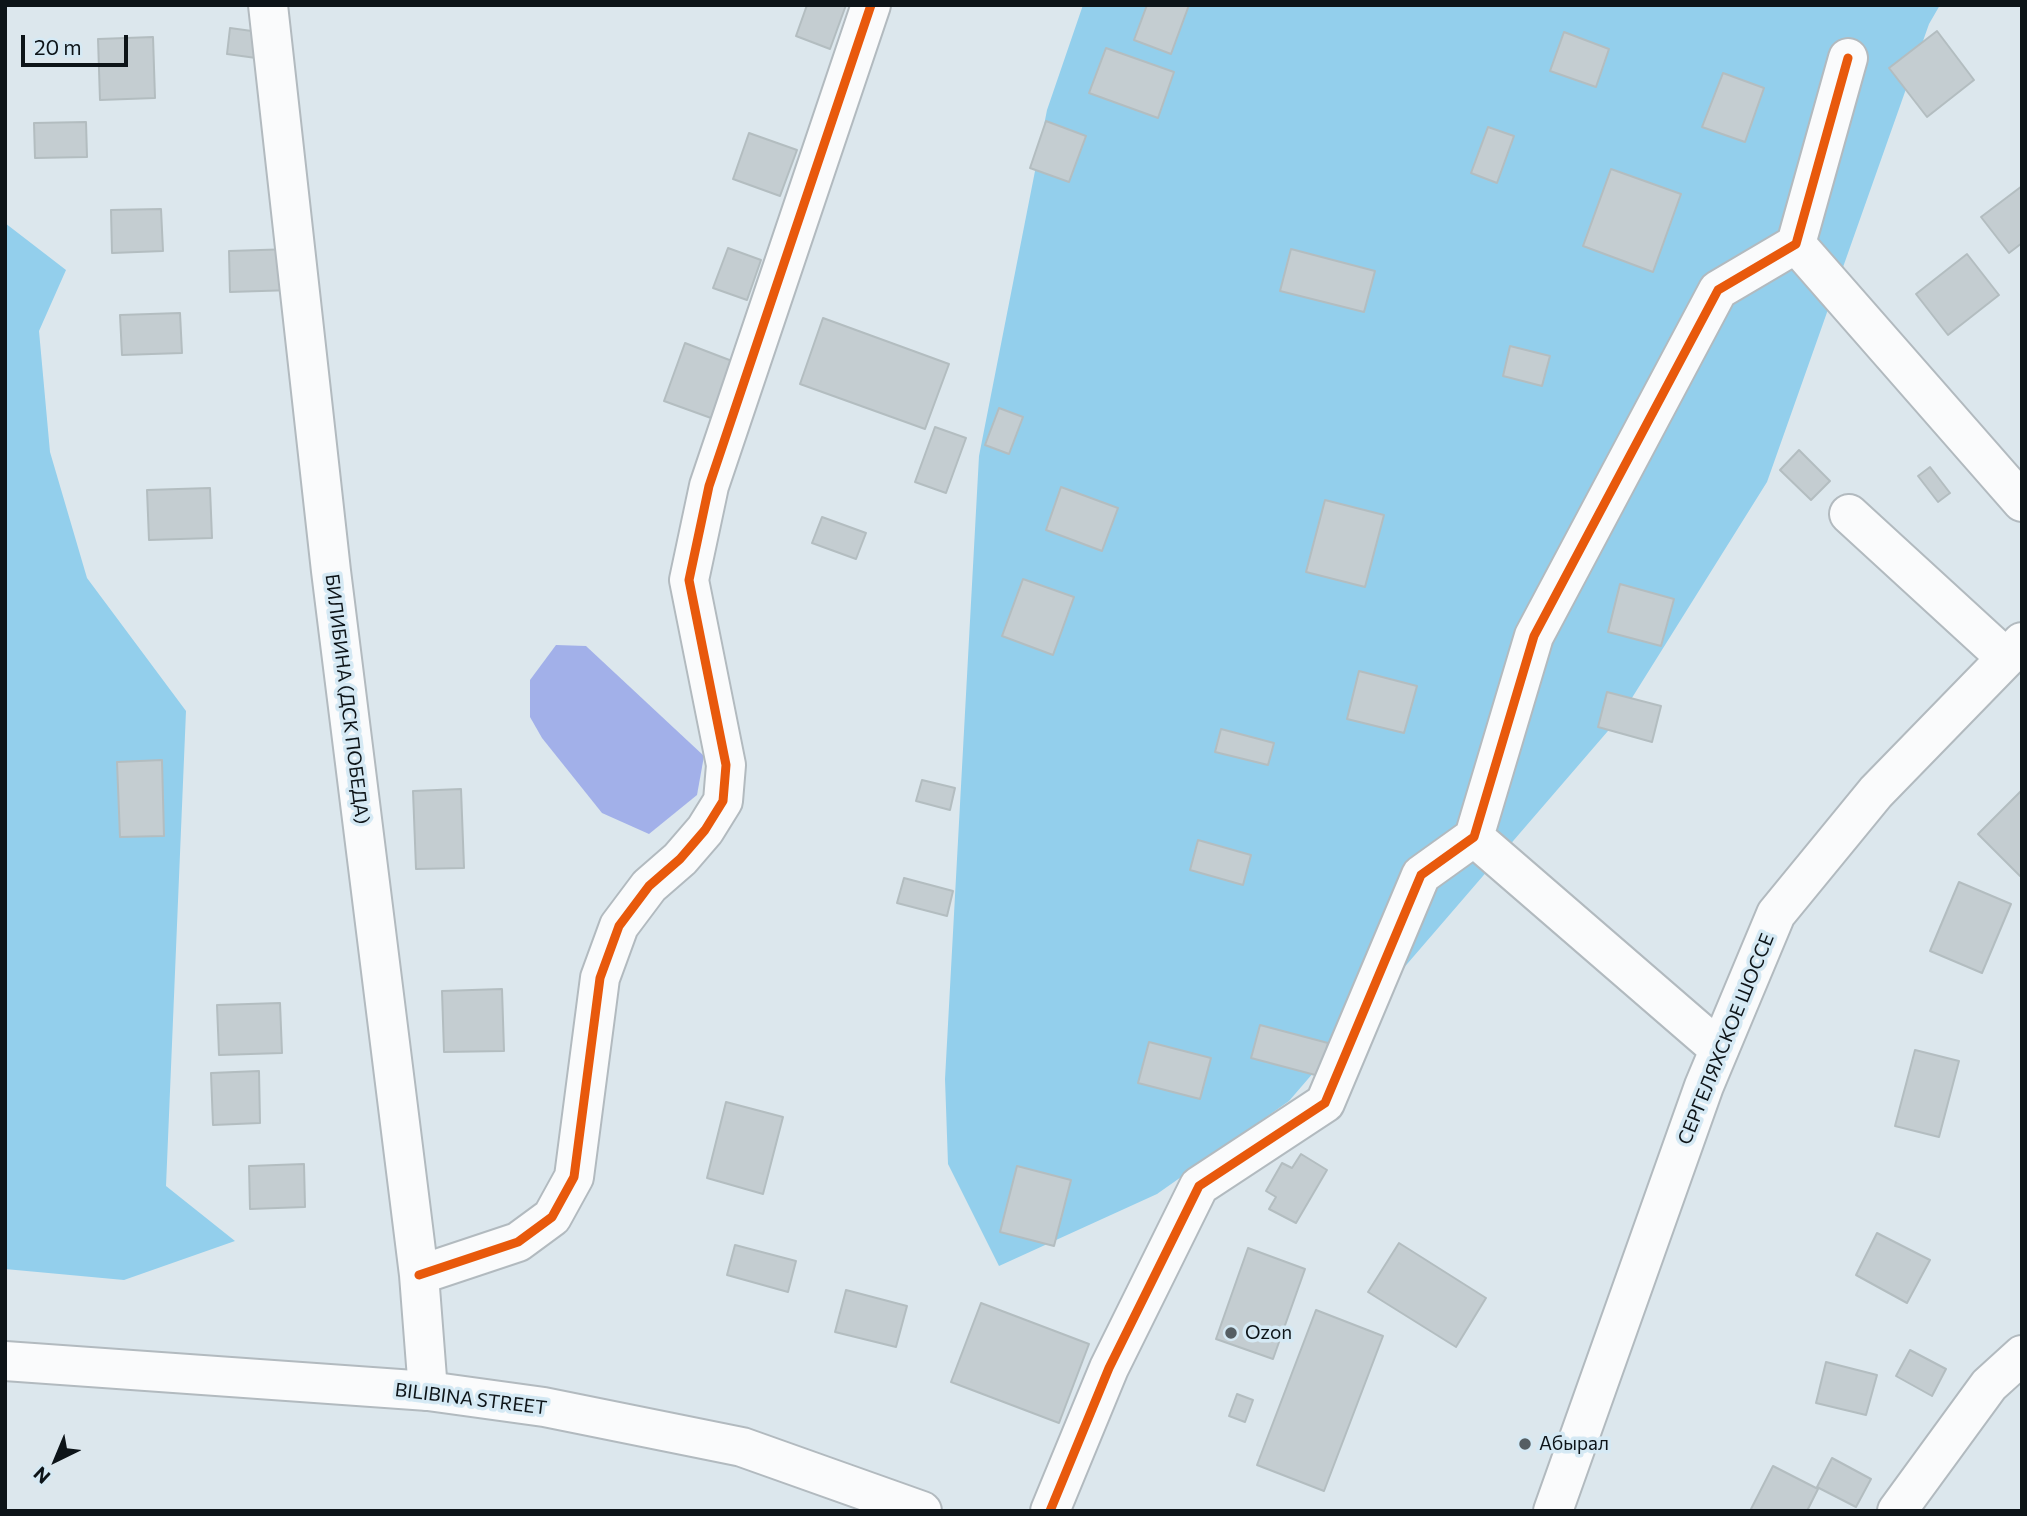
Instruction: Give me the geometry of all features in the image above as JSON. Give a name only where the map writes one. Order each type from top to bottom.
[{"type":"street","name":"БИЛИБИНА (ДСК ПОБЕДА)","points":[[268,5],[332,584],[419,1275],[428,1391]]},
{"type":"street","points":[[419,1275],[518,1242],[552,1217],[574,1177],[600,978],[619,926],[649,887],[680,859],[705,830],[723,801],[726,765],[689,580],[709,486],[871,5]]},
{"type":"street","points":[[1051,1511],[1109,1368],[1199,1186],[1325,1103],[1379,968],[1421,875],[1474,837],[1534,636],[1718,290],[1796,244],[1848,58]]},
{"type":"street","points":[[1796,244],[2022,502]]},
{"type":"street","points":[[1849,514],[2014,650]]},
{"type":"street","name":"СЕРГЕЛЯХСКОЕ ШОССЕ","points":[[1553,1511],[1719,1049],[1776,914],[1876,792],[2014,650]]},
{"type":"street","points":[[1474,837],[1719,1049]]},
{"type":"street","points":[[1897,1511],[1989,1385],[2022,1355]]},
{"type":"street","name":"BILIBINA STREET","points":[[5,1361],[428,1391],[544,1407],[742,1447],[922,1511]]},
{"type":"shaded area","points":[[1083,5],[1940,5],[1929,24],[1767,482],[1620,717],[1289,1101],[1157,1194],[999,1266],[948,1164],[945,1079],[979,456],[1047,110]]},
{"type":"shaded area","points":[[5,223],[66,270],[39,331],[50,452],[87,578],[186,711],[166,1186],[235,1241],[124,1280],[5,1269]]},
{"type":"shaded area","points":[[556,645],[586,646],[704,756],[697,795],[649,834],[602,813],[542,738],[530,717],[530,680]]},
{"type":"building","points":[[807,5],[846,5],[830,49],[796,36]]},
{"type":"building","points":[[1147,5],[1189,5],[1171,54],[1134,40]]},
{"type":"building","points":[[230,28],[259,32],[256,58],[227,54]]},
{"type":"building","points":[[1937,31],[1974,80],[1927,117],[1889,68]]},
{"type":"building","points":[[1564,32],[1609,49],[1596,87],[1550,71]]},
{"type":"building","points":[[153,37],[155,98],[100,100],[98,39]]},
{"type":"building","points":[[1106,48],[1174,72],[1158,118],[1089,93]]},
{"type":"building","points":[[1723,73],[1764,88],[1745,142],[1702,127]]},
{"type":"building","points":[[1046,121],[1086,136],[1069,182],[1030,168]]},
{"type":"building","points":[[86,122],[87,157],[35,158],[34,123]]},
{"type":"building","points":[[1488,127],[1514,136],[1497,183],[1471,173]]},
{"type":"building","points":[[749,133],[797,150],[780,196],[733,179]]},
{"type":"building","points":[[1611,169],[1681,194],[1653,272],[1583,246]]},
{"type":"building","points":[[2022,186],[2022,243],[2009,253],[1981,217]]},
{"type":"building","points":[[161,209],[163,251],[112,253],[111,210]]},
{"type":"building","points":[[728,248],[761,260],[747,300],[713,288]]},
{"type":"building","points":[[292,249],[293,290],[230,292],[229,251]]},
{"type":"building","points":[[1291,249],[1375,271],[1364,312],[1280,291]]},
{"type":"building","points":[[1967,254],[1999,295],[1948,335],[1916,294]]},
{"type":"building","points":[[180,313],[182,353],[122,355],[120,315]]},
{"type":"building","points":[[823,318],[949,364],[925,429],[800,384]]},
{"type":"building","points":[[685,343],[732,361],[711,418],[664,401]]},
{"type":"building","points":[[1510,346],[1550,356],[1542,386],[1503,376]]},
{"type":"building","points":[[999,408],[1023,417],[1009,454],[985,445]]},
{"type":"building","points":[[935,427],[966,438],[946,493],[915,482]]},
{"type":"building","points":[[1799,450],[1830,481],[1811,500],[1780,470]]},
{"type":"building","points":[[1930,467],[1950,493],[1938,502],[1918,476]]},
{"type":"building","points":[[1061,487],[1118,508],[1102,551],[1046,530]]},
{"type":"building","points":[[210,488],[212,538],[149,540],[147,490]]},
{"type":"building","points":[[1325,500],[1384,515],[1365,587],[1306,572]]},
{"type":"building","points":[[822,517],[866,533],[856,559],[812,543]]},
{"type":"building","points":[[1023,579],[1074,597],[1053,655],[1002,636]]},
{"type":"building","points":[[1620,584],[1674,599],[1661,646],[1608,632]]},
{"type":"building","points":[[1359,671],[1417,686],[1404,733],[1347,719]]},
{"type":"building","points":[[1607,692],[1661,706],[1652,742],[1598,727]]},
{"type":"building","points":[[1221,729],[1274,743],[1268,765],[1215,752]]},
{"type":"building","points":[[162,760],[164,836],[120,837],[117,762]]},
{"type":"building","points":[[922,780],[955,788],[950,810],[916,801]]},
{"type":"building","points":[[461,789],[464,868],[416,869],[413,791]]},
{"type":"building","points":[[2022,790],[2022,874],[2020,876],[1978,834]]},
{"type":"building","points":[[1198,840],[1251,855],[1243,885],[1190,870]]},
{"type":"building","points":[[904,878],[953,891],[947,916],[897,903]]},
{"type":"building","points":[[1959,882],[2011,904],[1982,973],[1930,951]]},
{"type":"building","points":[[502,989],[504,1051],[444,1052],[442,991]]},
{"type":"building","points":[[280,1003],[282,1053],[219,1055],[217,1005]]},
{"type":"building","points":[[1260,1025],[1328,1043],[1319,1076],[1251,1058]]},
{"type":"building","points":[[1149,1042],[1211,1058],[1200,1099],[1138,1083]]},
{"type":"building","points":[[1915,1050],[1959,1061],[1939,1137],[1895,1126]]},
{"type":"building","points":[[259,1071],[260,1123],[213,1125],[211,1073]]},
{"type":"building","points":[[726,1102],[783,1117],[763,1194],[707,1178]]},
{"type":"building","points":[[1301,1154],[1327,1170],[1296,1223],[1269,1209],[1276,1197],[1266,1191],[1282,1163],[1292,1168]]},
{"type":"building","points":[[304,1164],[305,1207],[250,1209],[249,1166]]},
{"type":"building","points":[[1017,1166],[1071,1180],[1054,1246],[1000,1232]]},
{"type":"building","points":[[1877,1233],[1930,1260],[1907,1303],[1856,1275]]},
{"type":"building","points":[[1399,1243],[1486,1298],[1456,1347],[1368,1292]]},
{"type":"building","points":[[735,1245],[796,1261],[788,1292],[727,1275]]},
{"type":"building","points":[[1248,1248],[1305,1269],[1273,1359],[1216,1339]]},
{"type":"building","points":[[846,1290],[907,1306],[896,1347],[835,1332]]},
{"type":"building","points":[[981,1303],[1089,1344],[1059,1423],[951,1382]]},
{"type":"building","points":[[1316,1310],[1383,1336],[1324,1491],[1257,1465]]},
{"type":"building","points":[[1910,1350],[1946,1369],[1932,1396],[1896,1376]]},
{"type":"building","points":[[1826,1362],[1877,1375],[1866,1415],[1816,1403]]},
{"type":"building","points":[[1237,1394],[1253,1400],[1245,1422],[1229,1416]]},
{"type":"building","points":[[1832,1458],[1871,1479],[1856,1507],[1817,1487]]},
{"type":"building","points":[[1773,1466],[1818,1489],[1807,1511],[1750,1511]]},
{"type":"cycle path","points":[[419,1275],[518,1242],[552,1217],[574,1177],[600,978],[619,926],[649,886],[680,859],[705,830],[723,801],[726,765],[689,580],[709,486],[871,5]]},
{"type":"cycle path","points":[[1050,1511],[1109,1368],[1199,1186],[1325,1103],[1421,875],[1474,837],[1534,636],[1718,290],[1796,244],[1848,58]]},
{"type":"place","name":"Ozon","points":[[1231,1333]]},
{"type":"place","name":"Абырал","points":[[1525,1444]]}]
